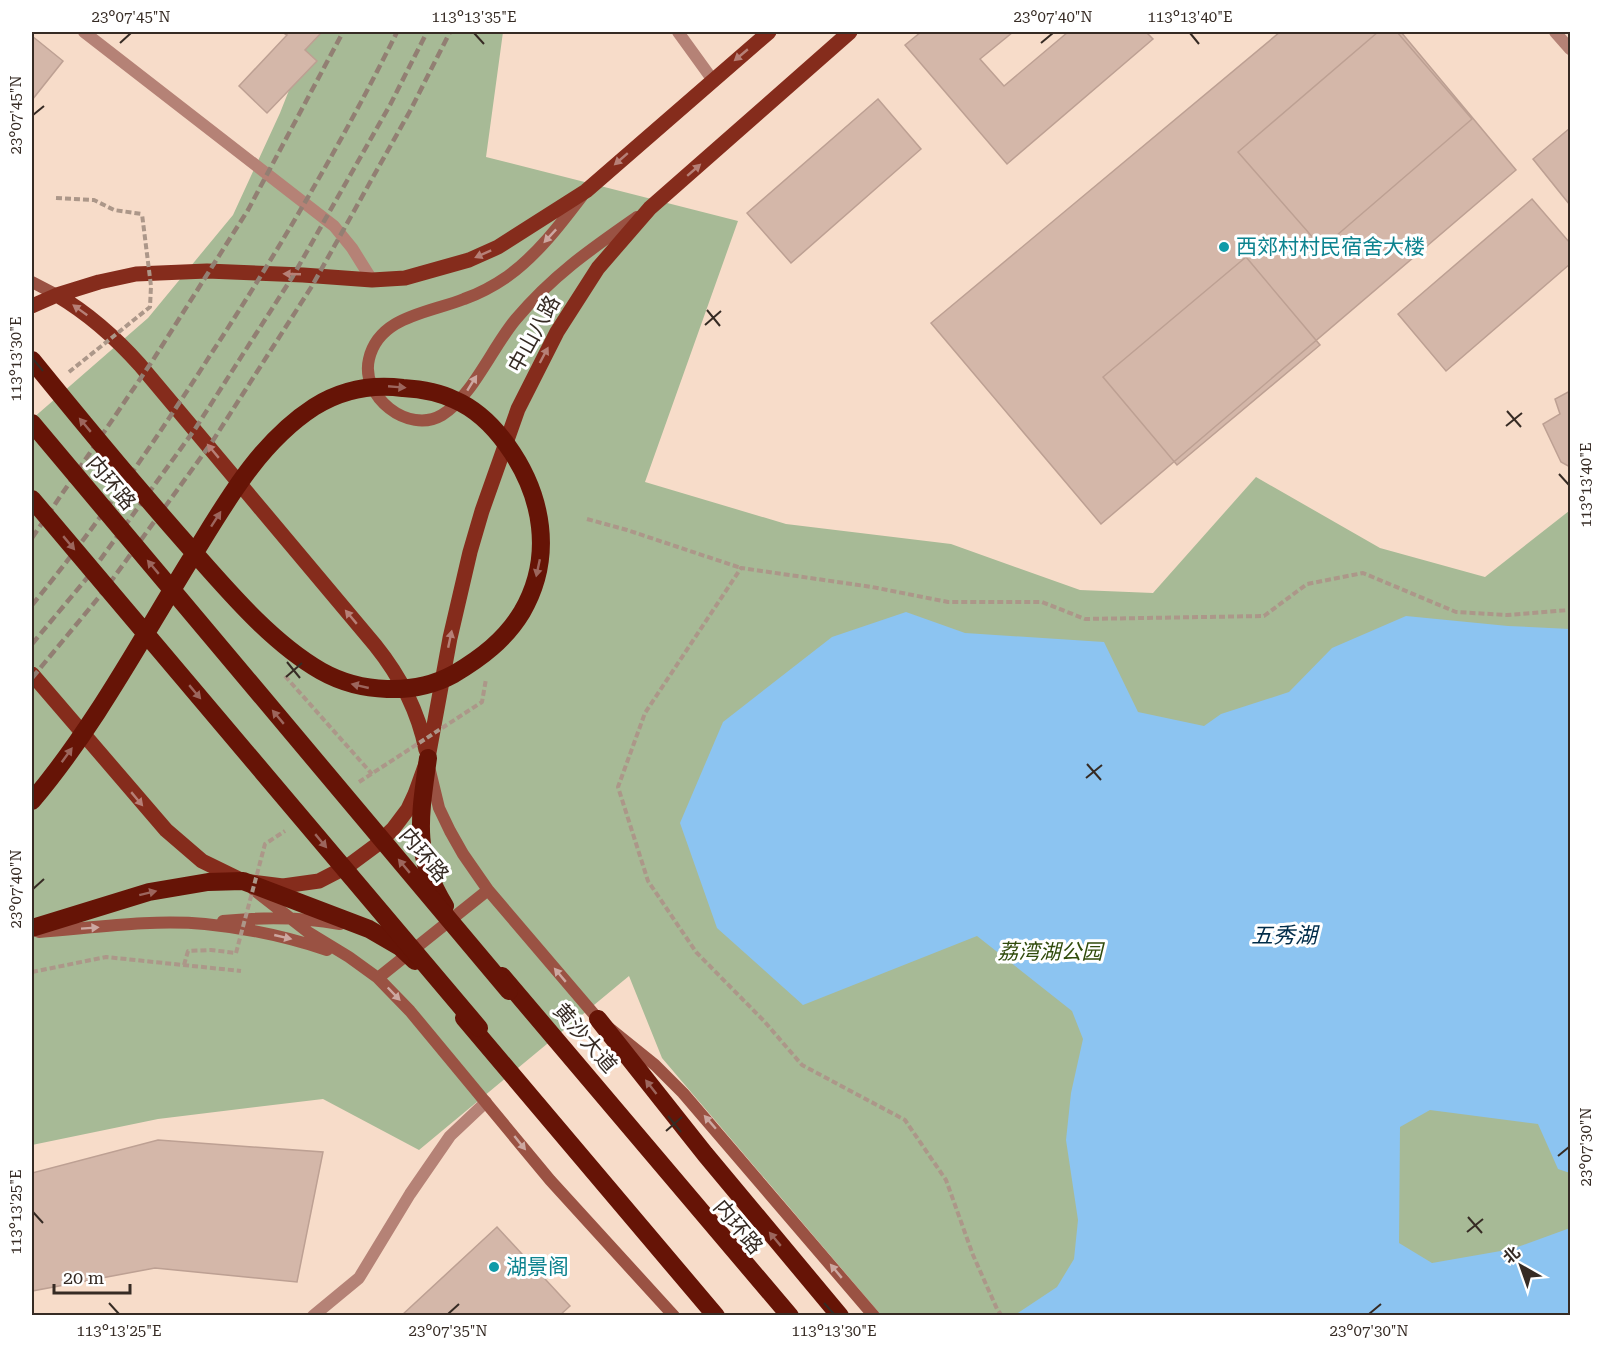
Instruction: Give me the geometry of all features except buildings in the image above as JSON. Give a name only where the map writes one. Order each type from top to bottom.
[{"type":"highway","points":[[32,360],[162,517],[177,533],[192,550],[200,559],[214,575],[243,606],[288,648],[320,670],[345,682],[375,689],[412,688],[445,679],[489,652],[509,631],[523,611],[534,585],[540,560],[540,534],[538,510],[529,481],[517,460],[499,434],[477,414],[455,399],[424,390],[388,386],[346,392],[317,405],[293,422],[270,444],[245,474],[196,550],[190,560],[155,617],[119,675],[91,721],[32,801]]},
{"type":"highway","name":"内环路","points":[[32,423],[783,1316]]},
{"type":"highway","points":[[32,499],[722,1316]]},
{"type":"highway","name":"黄沙大道","points":[[428,758],[421,808],[424,858],[433,887],[452,917],[790,1316]]},
{"type":"highway","points":[[32,930],[149,892],[208,882],[243,881],[386,937],[408,953],[716,1316]]},
{"type":"highway","points":[[598,1019],[754,1214],[840,1316]]},
{"type":"main road","points":[[32,306],[57,295],[135,274],[207,271],[372,280],[405,278],[469,260],[498,248],[586,191],[712,79],[769,32]]},
{"type":"main road","name":"中山八路","points":[[32,674],[166,830],[202,861],[243,881],[283,886],[319,881],[348,866],[375,846],[393,829],[408,809],[428,758],[450,638],[470,552],[518,409],[557,332],[581,293],[618,243],[650,208],[850,32]]},
{"type":"main road","points":[[586,191],[556,230],[508,276],[465,299],[401,320],[382,335],[370,353],[366,369],[369,384],[386,406],[399,414],[426,421],[435,419],[448,411],[464,396],[515,320],[548,284],[576,260],[650,208]]},
{"type":"main road","points":[[32,282],[76,307],[112,335],[140,365],[375,645],[394,669],[422,728],[439,808],[450,831],[488,890],[598,1019],[655,1065],[683,1093],[874,1316]]},
{"type":"main road","points":[[243,881],[308,933],[349,957],[378,978],[411,1011],[550,1180],[672,1316]]},
{"type":"main road","points":[[378,978],[488,890]]},
{"type":"main road","points":[[204,924],[250,918],[291,919],[369,929]]},
{"type":"main road","points":[[32,930],[157,923],[204,924],[254,930],[349,957]]},
{"type":"street","points":[[84,32],[334,226],[352,248],[372,280]]},
{"type":"street","points":[[678,32],[712,79]]},
{"type":"street","points":[[1555,32],[1570,49]]},
{"type":"street","points":[[313,1316],[359,1278],[410,1194],[450,1136],[486,1102]]},
{"type":"path","points":[[56,198],[94,200],[114,210],[142,214],[151,286],[150,307],[63,378]]},
{"type":"path","points":[[587,519],[741,568],[872,587],[948,602],[1042,602],[1085,619],[1264,616],[1307,584],[1363,573],[1456,612],[1507,615],[1570,610]]},
{"type":"path","points":[[741,568],[645,713],[618,787],[648,881],[696,952],[764,1021],[802,1065],[905,1120],[946,1180],[973,1255],[1002,1316]]},
{"type":"path","points":[[184,965],[188,951],[211,950],[236,953]]},
{"type":"path","points":[[32,972],[106,957],[241,971]]},
{"type":"green space","name":"荔湾湖公园","points":[[312,32],[503,32],[486,157],[738,221],[645,482],[786,524],[951,544],[1080,590],[1153,593],[1256,477],[1380,548],[1485,577],[1569,511],[1570,1315],[881,1315],[662,1058],[629,976],[419,1150],[323,1099],[158,1119],[32,1145],[32,419],[148,318],[233,215],[280,113]]},
{"type":"water","name":"五秀湖","points":[[906,612],[965,633],[1104,642],[1138,712],[1204,726],[1221,714],[1289,692],[1332,648],[1406,616],[1508,626],[1570,629],[1570,1173],[1558,1169],[1538,1124],[1430,1110],[1400,1127],[1399,1243],[1432,1263],[1512,1249],[1570,1228],[1570,1315],[1015,1315],[1057,1287],[1074,1259],[1078,1220],[1066,1140],[1071,1093],[1083,1039],[1072,1011],[977,936],[803,1005],[717,928],[680,823],[723,722],[832,637]]},
{"type":"railway","points":[[32,538],[153,360],[248,210],[343,32]]},
{"type":"railway","points":[[32,605],[80,545],[125,482],[236,315],[332,155],[397,32]]},
{"type":"railway","points":[[32,644],[87,578],[195,429],[293,276],[390,105],[427,32]]},
{"type":"railway","points":[[32,678],[104,591],[212,442],[312,286],[410,111],[450,32]]},
{"type":"place","name":"西郊村村民宿舍大楼","points":[[1224,247]]},
{"type":"place","name":"湖景阁","points":[[494,1267]]}]
